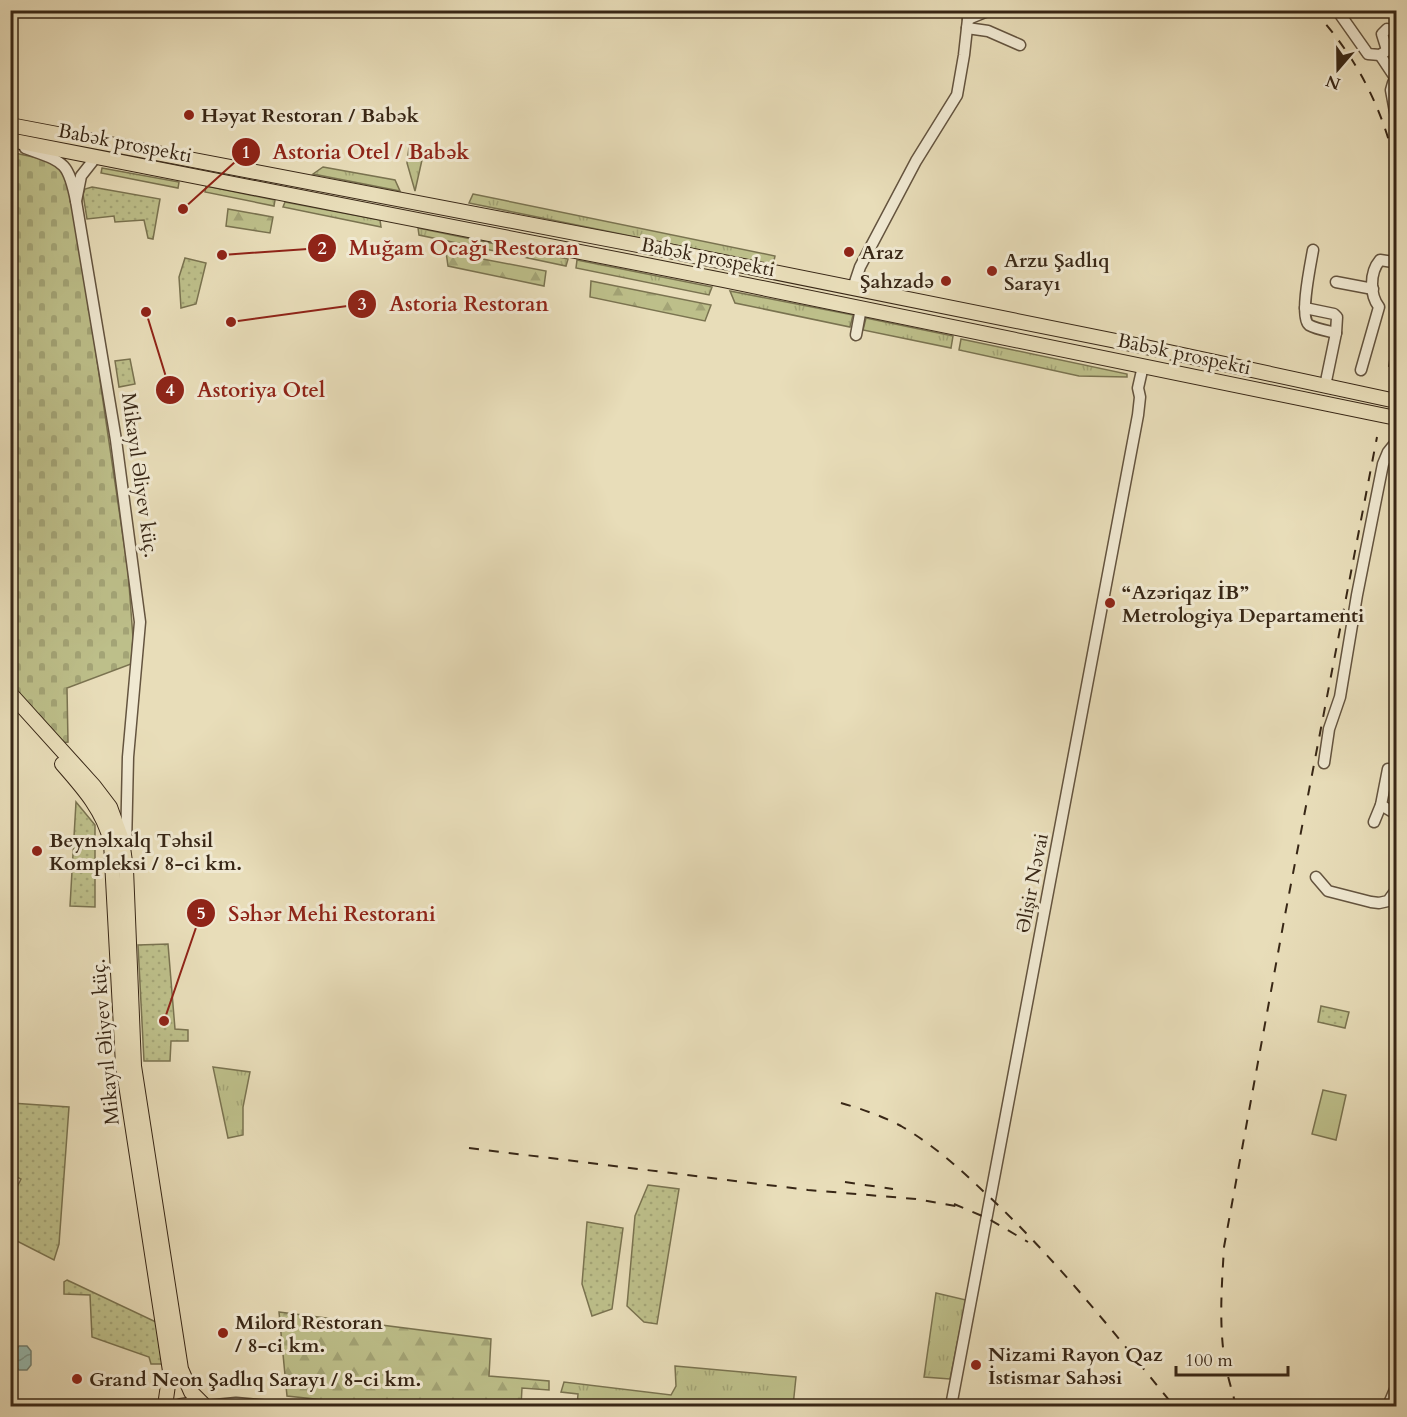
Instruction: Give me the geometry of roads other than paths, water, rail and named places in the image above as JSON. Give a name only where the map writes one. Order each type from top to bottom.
[{"type":"main road","name":"Babək prospekti","points":[[10,125],[659,249],[1396,401]]},
{"type":"main road","name":"Babək prospekti","points":[[10,141],[596,255],[1396,418]]},
{"type":"main road","points":[[387,214],[420,215],[515,235],[519,230],[513,224],[481,218],[461,211]]},
{"type":"main road","points":[[596,255],[580,249],[548,243],[545,235],[547,232],[555,232],[634,249],[659,249]]},
{"type":"main road","points":[[10,693],[94,786],[110,807],[122,840],[126,869],[134,1066],[181,1369],[191,1392],[206,1407]]},
{"type":"main road","name":"Mikayıl Əliyev küç.","points":[[10,706],[87,792],[102,815],[111,842],[123,1065],[170,1371],[165,1407]]},
{"type":"main road","points":[[180,1407],[197,1404],[206,1407]]},
{"type":"street","points":[[968,19],[990,10]]},
{"type":"street","points":[[1337,10],[1368,54],[1372,56],[1388,50]]},
{"type":"street","points":[[968,19],[1020,45]]},
{"type":"street","points":[[852,288],[860,267],[916,160],[957,95],[968,19]]},
{"type":"street","points":[[1387,29],[1382,34],[1396,80],[1391,90],[1396,117]]},
{"type":"street","name":"Mikayıl Əliyev küç.","points":[[10,141],[57,160],[70,173],[116,440],[140,622],[128,757],[126,869]]},
{"type":"street","points":[[76,201],[81,176],[96,157]]},
{"type":"street","points":[[1312,250],[1305,308],[1306,321],[1309,325],[1336,333]]},
{"type":"street","points":[[1361,370],[1379,308],[1373,295],[1377,264],[1380,260],[1393,262]]},
{"type":"street","points":[[1336,282],[1373,289]]},
{"type":"street","points":[[855,335],[861,308]]},
{"type":"street","points":[[1305,308],[1334,314],[1338,322],[1325,386]]},
{"type":"street","name":"Əlişir Nəvai","points":[[951,1407],[1137,424],[1140,405],[1138,388],[1143,366]]},
{"type":"street","points":[[1324,763],[1329,729],[1340,697],[1383,464],[1388,452],[1396,442]]},
{"type":"street","points":[[1374,822],[1381,805],[1388,769]]},
{"type":"street","points":[[110,807],[117,808],[126,800]]},
{"type":"street","points":[[111,842],[126,800]]},
{"type":"street","points":[[1381,805],[1396,814]]},
{"type":"street","points":[[1316,877],[1328,891],[1371,902],[1388,901],[1396,890]]},
{"type":"street","points":[[1388,1407],[1396,1387]]},
{"type":"street","points":[[206,1407],[236,1403],[270,1407]]},
{"type":"water","points":[[19,1346],[27,1346],[31,1351],[31,1365],[27,1370],[19,1370],[14,1365],[14,1352]]},
{"type":"railway","points":[[1313,10],[1342,45],[1365,83],[1383,124],[1396,168]]},
{"type":"railway","points":[[1389,367],[1396,319]]},
{"type":"railway","points":[[1236,1406],[1222,1342],[1221,1301],[1224,1247],[1377,437]]},
{"type":"railway","points":[[841,1103],[901,1126],[934,1148],[964,1173],[1059,1268],[1174,1406]]},
{"type":"railway","points":[[469,1148],[808,1190],[916,1199],[961,1207]]},
{"type":"railway","points":[[845,1182],[893,1189]]},
{"type":"railway","points":[[954,1204],[987,1218],[1028,1242]]},
{"type":"place","name":"Həyat Restoran / Babək","points":[[189,115]]},
{"type":"place","name":"Astoria Otel / Babək","points":[[183,209]]},
{"type":"place","name":"Araz","points":[[849,252]]},
{"type":"place","name":"Muğam Ocağı Restoran","points":[[222,255]]},
{"type":"place","name":"Arzu Şadlıq Sarayı","points":[[992,271]]},
{"type":"place","name":"Şahzadə","points":[[946,281]]},
{"type":"place","name":"Astoriya Otel","points":[[146,312]]},
{"type":"place","name":"Astoria Restoran","points":[[231,322]]},
{"type":"place","name":"“Azəriqaz İB” Metrologiya Departamenti","points":[[1110,603]]},
{"type":"place","name":"Beynəlxalq Təhsil Kompleksi / 8-ci km.","points":[[37,851]]},
{"type":"place","name":"Səhər Mehi Restorani","points":[[164,1021]]},
{"type":"place","name":"Milord Restoran / 8-ci km.","points":[[223,1333]]},
{"type":"place","name":"Nizami Rayon Qaz İstismar Sahəsi","points":[[976,1365]]},
{"type":"place","name":"Grand Neon Şadlıq Sarayı / 8-ci km.","points":[[77,1379]]}]
